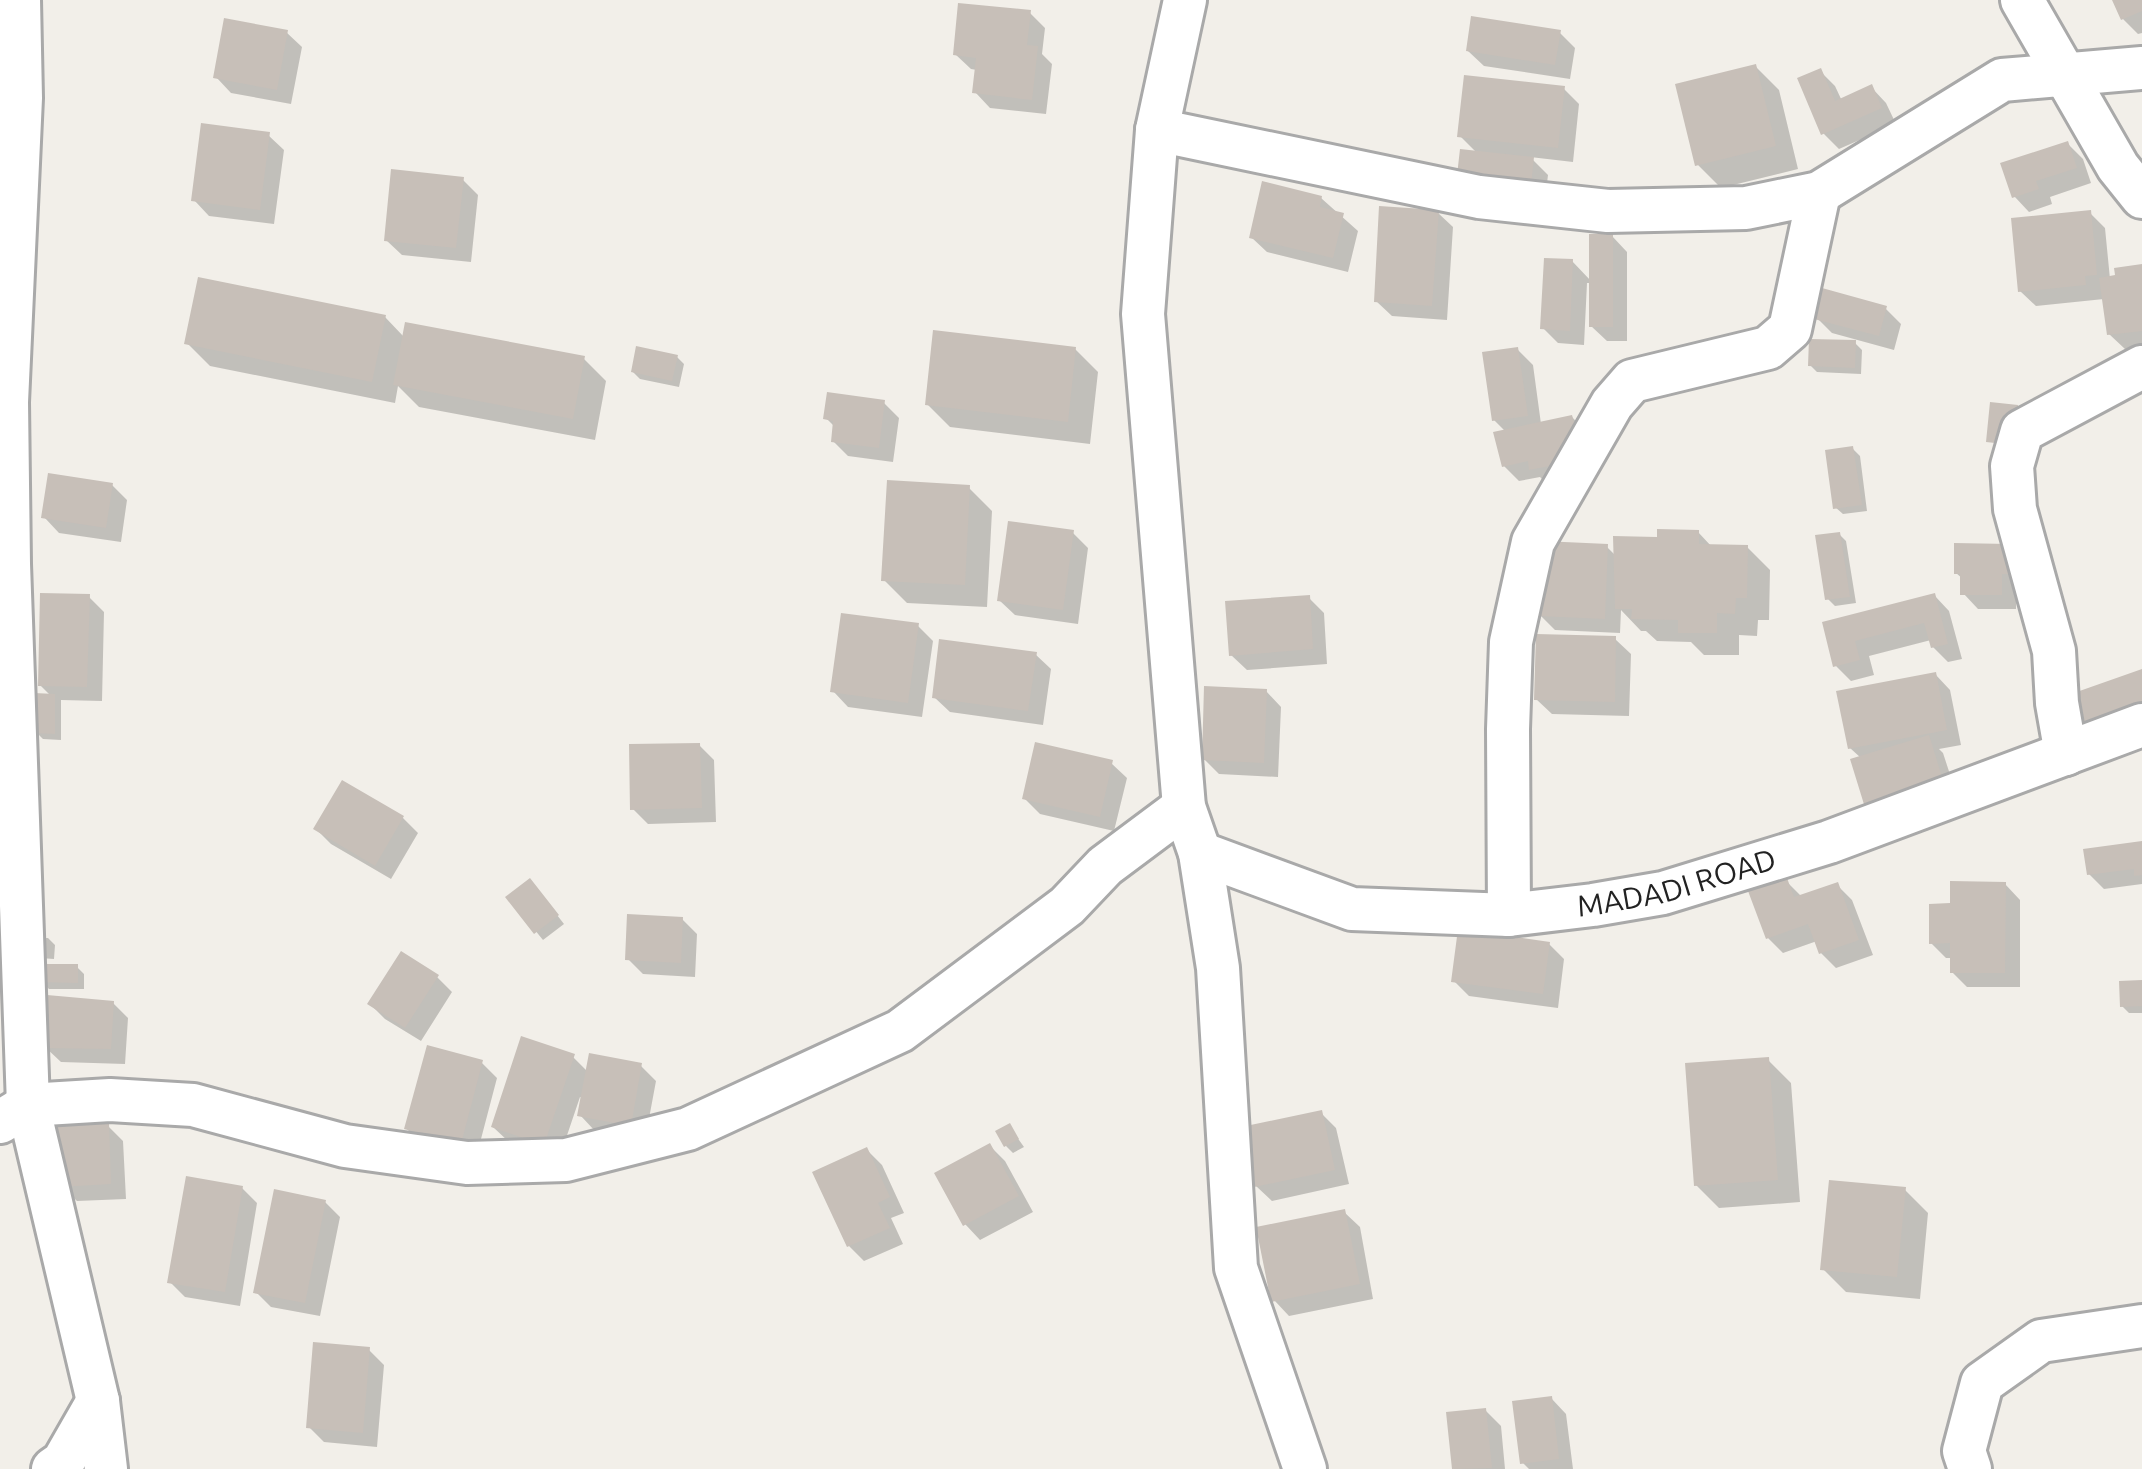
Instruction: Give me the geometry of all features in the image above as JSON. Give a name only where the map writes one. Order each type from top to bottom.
[{"type":"street","points":[[18,0],[10,107],[8,402],[14,1114],[98,1401],[106,1469]]},
{"type":"street","points":[[1185,0],[1157,130],[1143,314],[1184,807],[1200,853],[1218,968],[1236,1268],[1305,1469]]},
{"type":"street","points":[[2027,8],[2118,167],[2142,197]]},
{"type":"street","points":[[2002,80],[2027,8]]},
{"type":"street","points":[[1157,130],[1479,198],[1608,211],[1746,208],[1819,192],[2002,80],[2142,68]]},
{"type":"street","points":[[1509,915],[1511,642],[1533,542],[1612,404],[1632,381],[1768,348],[1790,330],[1819,192]]},
{"type":"street","points":[[2066,754],[2054,652],[2015,510],[2012,466],[2022,431],[2142,367]]},
{"type":"street","name":"MADADI ROAD","points":[[1200,853],[1352,908],[1509,915],[1594,905],[1663,893],[1830,842],[2142,725]]},
{"type":"street","points":[[14,1114],[110,1100],[193,1105],[346,1146],[467,1163],[566,1160],[688,1129],[900,1031],[1067,906],[1106,866],[1184,807]]},
{"type":"street","points":[[1970,1469],[1964,1451],[1982,1383],[2041,1340],[2142,1326]]},
{"type":"street","points":[[54,1469],[98,1401]]},
{"type":"building","points":[[2112,0],[2142,0],[2142,11],[2121,20]]},
{"type":"building","points":[[958,3],[1031,10],[1027,45],[1038,46],[1032,100],[972,93],[976,58],[953,55]]},
{"type":"building","points":[[1471,16],[1561,30],[1555,65],[1466,51]]},
{"type":"building","points":[[224,18],[288,30],[277,90],[213,78]]},
{"type":"building","points":[[1756,64],[1776,146],[1695,166],[1675,84]]},
{"type":"building","points":[[1821,68],[1835,101],[1872,84],[1882,108],[1821,135],[1797,78]]},
{"type":"building","points":[[1464,75],[1565,86],[1558,148],[1457,137]]},
{"type":"building","points":[[201,123],[270,132],[260,210],[191,201]]},
{"type":"building","points":[[2068,141],[2077,168],[2036,181],[2039,189],[2012,198],[2000,163]]},
{"type":"building","points":[[1460,149],[1534,157],[1530,194],[1456,184]]},
{"type":"building","points":[[391,169],[464,177],[456,248],[384,241]]},
{"type":"building","points":[[1262,181],[1322,196],[1320,207],[1344,213],[1333,258],[1249,238]]},
{"type":"building","points":[[1379,206],[1439,210],[1432,306],[1374,302]]},
{"type":"building","points":[[2091,210],[2097,275],[2085,276],[2086,285],[2018,292],[2011,218]]},
{"type":"building","points":[[1589,234],[1613,234],[1613,327],[1589,327]]},
{"type":"building","points":[[1544,258],[1573,259],[1570,331],[1540,329]]},
{"type":"building","points":[[2142,264],[2142,331],[2107,335],[2099,278],[2115,275],[2114,268]]},
{"type":"building","points":[[198,277],[386,315],[372,382],[184,344]]},
{"type":"building","points":[[1822,288],[1887,306],[1879,336],[1814,319]]},
{"type":"building","points":[[405,322],[585,356],[573,419],[393,385]]},
{"type":"building","points":[[933,330],[1076,347],[1068,422],[925,405]]},
{"type":"building","points":[[1809,339],[1856,340],[1855,368],[1808,366]]},
{"type":"building","points":[[636,346],[678,355],[672,381],[631,372]]},
{"type":"building","points":[[1518,347],[1528,416],[1492,421],[1482,352]]},
{"type":"building","points":[[827,392],[885,400],[879,448],[831,442],[833,421],[823,419]]},
{"type":"building","points":[[1990,402],[2018,405],[2014,445],[1986,442]]},
{"type":"building","points":[[1572,415],[1581,448],[1558,454],[1560,464],[1529,470],[1528,461],[1502,467],[1493,432]]},
{"type":"building","points":[[1853,446],[1862,505],[1833,509],[1825,450]]},
{"type":"building","points":[[48,473],[113,483],[106,528],[41,518]]},
{"type":"building","points":[[887,480],[970,485],[965,585],[881,581]]},
{"type":"building","points":[[1008,521],[1074,530],[1063,610],[997,601]]},
{"type":"building","points":[[1657,529],[1699,530],[1699,544],[1748,545],[1747,598],[1736,598],[1735,614],[1717,613],[1717,633],[1678,633],[1678,620],[1631,619],[1632,609],[1615,609],[1613,536],[1657,537]]},
{"type":"building","points":[[1840,532],[1850,597],[1825,600],[1815,535]]},
{"type":"building","points":[[1542,541],[1608,544],[1605,619],[1538,616]]},
{"type":"building","points":[[1954,543],[2010,544],[2009,574],[2002,574],[2002,595],[1960,595],[1960,574],[1954,574]]},
{"type":"building","points":[[40,593],[90,594],[87,687],[38,686]]},
{"type":"building","points":[[1935,593],[1948,644],[1931,648],[1924,623],[1855,641],[1860,660],[1833,667],[1822,622]]},
{"type":"building","points":[[1310,595],[1313,649],[1229,656],[1225,601]]},
{"type":"building","points":[[841,613],[919,623],[908,703],[830,692]]},
{"type":"building","points":[[1536,634],[1616,636],[1615,702],[1534,700]]},
{"type":"building","points":[[939,639],[1037,652],[1028,711],[932,698]]},
{"type":"building","points":[[2142,669],[2142,721],[2082,725],[2071,694]]},
{"type":"building","points":[[1936,672],[1947,730],[1848,749],[1836,691]]},
{"type":"building","points":[[1204,686],[1267,689],[1264,763],[1202,760]]},
{"type":"building","points":[[34,693],[55,694],[55,734],[33,733]]},
{"type":"building","points":[[1929,735],[1946,790],[1867,814],[1850,759]]},
{"type":"building","points":[[1035,742],[1113,760],[1100,817],[1022,799]]},
{"type":"building","points":[[700,743],[702,808],[630,810],[629,744]]},
{"type":"building","points":[[342,780],[404,816],[375,866],[313,829]]},
{"type":"building","points":[[2142,841],[2142,875],[2134,876],[2134,869],[2087,875],[2083,849]]},
{"type":"building","points":[[530,878],[559,915],[534,934],[505,897]]},
{"type":"building","points":[[1787,878],[1794,897],[1838,882],[1859,940],[1819,954],[1808,924],[1766,939],[1748,891]]},
{"type":"building","points":[[1950,881],[2006,882],[2005,973],[1950,973],[1950,943],[1929,944],[1929,904],[1950,903]]},
{"type":"building","points":[[627,914],[683,917],[681,963],[625,960]]},
{"type":"building","points":[[1458,929],[1550,942],[1543,994],[1451,982]]},
{"type":"building","points":[[401,951],[439,975],[405,1028],[367,1004]]},
{"type":"building","points":[[41,964],[78,964],[78,983],[40,982]]},
{"type":"building","points":[[2142,980],[2142,1006],[2120,1007],[2119,981]]},
{"type":"building","points":[[47,995],[114,1001],[111,1049],[43,1048]]},
{"type":"building","points":[[521,1036],[575,1054],[544,1145],[491,1127]]},
{"type":"building","points":[[427,1045],[483,1060],[461,1144],[404,1129]]},
{"type":"building","points":[[589,1053],[642,1063],[631,1126],[577,1116]]},
{"type":"building","points":[[1769,1057],[1778,1180],[1694,1186],[1685,1063]]},
{"type":"building","points":[[1322,1110],[1335,1170],[1254,1187],[1241,1127]]},
{"type":"building","points":[[109,1123],[111,1184],[59,1187],[56,1125]]},
{"type":"building","points":[[1010,1123],[1019,1139],[1004,1147],[995,1131]]},
{"type":"building","points":[[990,1143],[1019,1196],[963,1226],[934,1173]]},
{"type":"building","points":[[867,1147],[890,1197],[878,1203],[890,1228],[847,1247],[812,1172]]},
{"type":"building","points":[[186,1176],[243,1186],[225,1292],[167,1283]]},
{"type":"building","points":[[1829,1180],[1906,1187],[1897,1277],[1820,1270]]},
{"type":"building","points":[[274,1189],[326,1200],[305,1303],[253,1293]]},
{"type":"building","points":[[1345,1209],[1360,1284],[1271,1302],[1256,1227]]},
{"type":"building","points":[[313,1342],[370,1347],[363,1433],[306,1428]]},
{"type":"building","points":[[1552,1396],[1559,1459],[1520,1464],[1512,1401]]},
{"type":"building","points":[[1486,1408],[1492,1468],[1452,1469],[1446,1412]]}]
